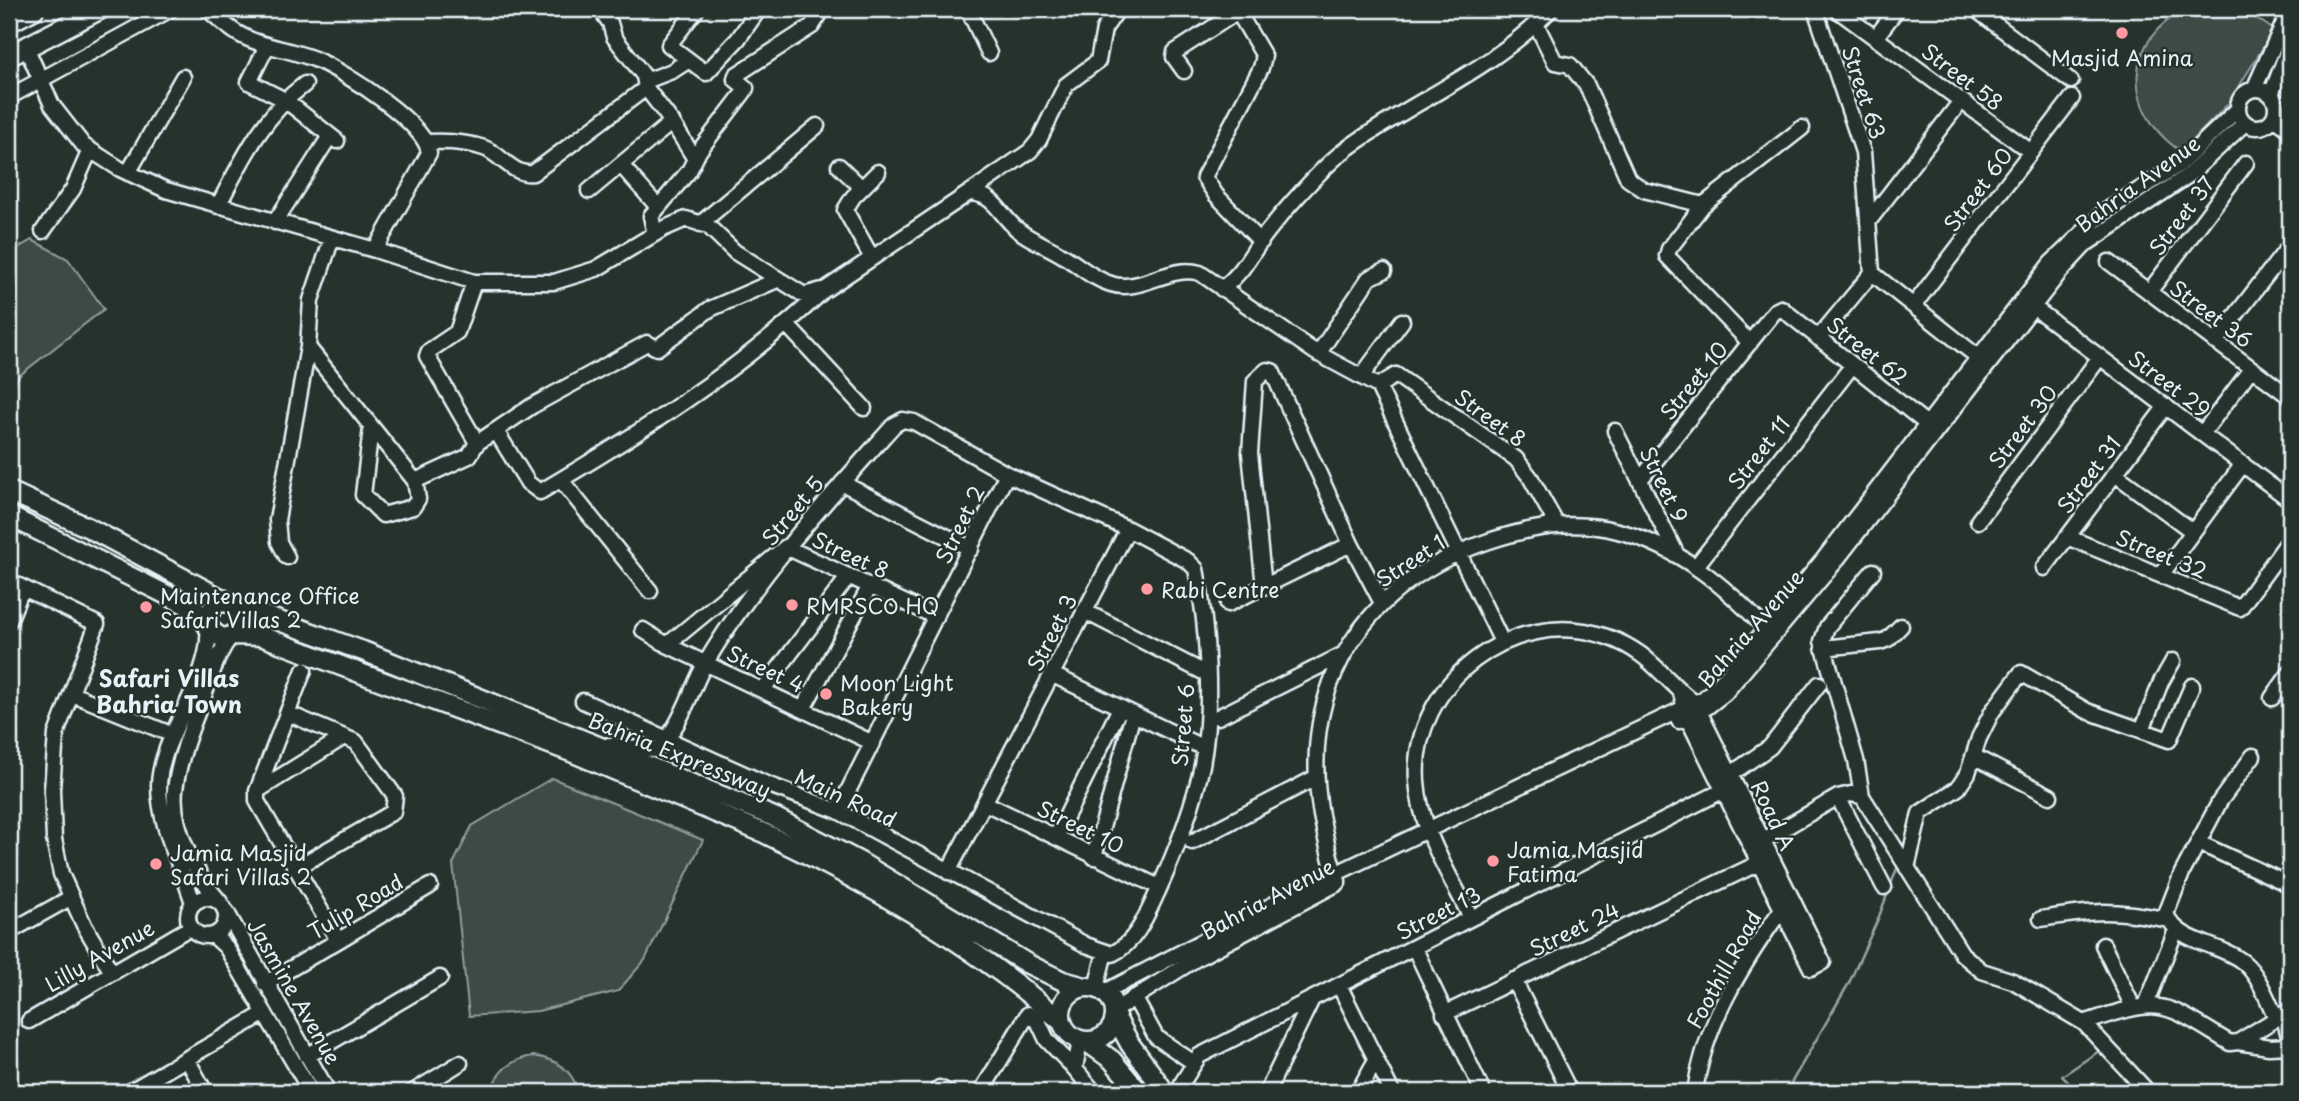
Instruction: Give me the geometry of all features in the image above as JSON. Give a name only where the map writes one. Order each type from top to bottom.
[{"type":"highway","points":[[9,20],[24,9]]},
{"type":"highway","points":[[9,20],[34,9]]},
{"type":"highway","points":[[47,35],[85,9]]},
{"type":"highway","points":[[17,52],[100,9]]},
{"type":"main road","name":"Bahria Expressway","points":[[9,491],[89,528],[232,604],[363,651],[774,817],[821,840],[1027,964],[1063,981],[1095,989]]},
{"type":"main road","points":[[9,516],[192,608],[208,627],[221,636],[232,635],[241,626],[241,612],[232,604],[212,607],[207,616],[208,627]]},
{"type":"main road","name":"Bahria Expressway","points":[[232,635],[261,636],[469,713],[766,834],[822,862],[935,927],[1015,983],[1062,1022]]},
{"type":"main road","points":[[1139,1092],[1112,1060],[1069,1034],[1062,1022],[1063,1003],[1068,995],[1095,989],[1115,1013],[1130,1044],[1166,1092]]},
{"type":"main road","points":[[1084,1041],[1107,1035],[1115,1013]]},
{"type":"street","points":[[9,97],[171,9]]},
{"type":"street","points":[[207,9],[237,33],[267,46],[319,61],[349,77],[418,129],[428,142],[429,153],[375,250]]},
{"type":"street","points":[[600,9],[608,18],[614,37],[695,159]]},
{"type":"street","points":[[697,9],[669,45],[706,73],[738,40],[760,9]]},
{"type":"street","points":[[655,234],[651,220],[658,207],[689,172],[695,159],[744,92],[746,88],[735,79],[736,75],[812,26],[823,9]]},
{"type":"street","points":[[968,9],[989,53]]},
{"type":"street","points":[[496,432],[533,489],[540,492],[712,385],[788,325],[826,289],[1030,150],[1039,140],[1066,85],[1098,61],[1104,29],[1118,9]]},
{"type":"street","points":[[1184,71],[1174,57],[1175,52],[1240,9],[1264,55],[1261,68],[1204,177],[1216,195],[1261,242]]},
{"type":"street","points":[[1222,289],[1244,271],[1261,242],[1343,151],[1468,74],[1536,24],[1551,9]]},
{"type":"street","name":"Street 63","points":[[1815,9],[1863,152],[1871,273]]},
{"type":"street","name":"Street 58","points":[[1836,9],[2031,152]]},
{"type":"street","points":[[1876,37],[1897,9]]},
{"type":"street","points":[[1975,9],[2071,81]]},
{"type":"street","points":[[2290,9],[2254,89],[2241,99],[2238,110],[2245,123],[2264,126],[2274,118],[2276,106],[2271,95],[2290,46]]},
{"type":"street","points":[[1536,24],[1555,62],[1570,65],[1587,86],[1628,179],[1644,191],[1703,205]]},
{"type":"street","points":[[267,46],[249,82],[285,100],[334,138],[275,222]]},
{"type":"street","points":[[17,52],[40,81],[63,123],[90,150],[128,173],[166,190],[375,250],[474,282],[554,282],[596,270],[655,234],[686,219],[708,226],[735,251],[804,295],[826,289]]},
{"type":"street","points":[[428,142],[452,141],[486,149],[522,173],[533,173],[646,84],[689,61]]},
{"type":"street","points":[[128,173],[183,77]]},
{"type":"street","points":[[218,206],[256,135],[285,100],[305,84]]},
{"type":"street","points":[[2254,89],[2271,95]]},
{"type":"street","name":"Street 60","points":[[1914,305],[2072,98]]},
{"type":"street","points":[[1868,222],[1961,101]]},
{"type":"street","name":"Bahria Avenue","points":[[1095,989],[1337,878],[1726,693],[1831,567],[2077,235],[2104,212],[2180,164],[2238,110]]},
{"type":"street","points":[[2274,118],[2290,130]]},
{"type":"street","points":[[589,191],[671,122]]},
{"type":"street","name":"Bahria Avenue","points":[[1691,710],[1718,686],[1766,629],[1979,358],[2029,303],[2086,244],[2189,175],[2245,123]]},
{"type":"street","points":[[700,223],[817,126]]},
{"type":"street","points":[[1750,343],[1667,256],[1673,243],[1703,205],[1802,128]]},
{"type":"street","points":[[43,231],[73,189],[90,150]]},
{"type":"street","name":"Street 37","points":[[2149,292],[2246,163]]},
{"type":"street","points":[[621,165],[658,207]]},
{"type":"street","points":[[839,166],[862,188]]},
{"type":"street","points":[[872,258],[845,215],[849,202],[878,172]]},
{"type":"street","points":[[969,193],[982,194],[993,200],[1016,229],[1105,282],[1128,286],[1185,269],[1200,273],[1318,354],[1377,386],[1502,642]]},
{"type":"street","points":[[286,557],[279,542],[278,520],[308,346],[311,300],[332,238]]},
{"type":"street","points":[[2215,342],[2290,245]]},
{"type":"street","name":"Street 36","points":[[2109,262],[2251,369],[2288,391]]},
{"type":"street","points":[[1318,354],[1369,278],[1384,271]]},
{"type":"street","points":[[1818,338],[1871,273],[1979,358]]},
{"type":"street","points":[[415,481],[468,456],[477,443],[532,406],[647,343],[657,348],[710,309],[777,280]]},
{"type":"street","points":[[474,282],[457,332],[429,351],[428,356],[477,443]]},
{"type":"street","name":"Street 29","points":[[2029,303],[2290,499]]},
{"type":"street","name":"Street 10","points":[[1640,480],[1775,312],[1781,308]]},
{"type":"street","name":"Street 62","points":[[1781,308],[1928,425]]},
{"type":"street","points":[[1361,377],[1402,321]]},
{"type":"street","points":[[788,325],[864,408]]},
{"type":"street","points":[[308,346],[371,428],[390,446],[415,481],[418,499],[413,507],[383,515],[372,507],[363,495],[371,428]]},
{"type":"street","name":"Street 30","points":[[1978,521],[2100,357]]},
{"type":"street","name":"Street 11","points":[[1697,565],[1853,366]]},
{"type":"street","points":[[2202,434],[2251,369]]},
{"type":"street","points":[[1264,587],[1250,453],[1255,381],[1261,373],[1272,371],[1351,544],[1382,603]]},
{"type":"street","name":"Street 8","points":[[1377,386],[1396,375],[1516,459],[1530,477],[1558,525]]},
{"type":"street","name":"Street 31","points":[[2044,568],[2166,406]]},
{"type":"street","name":"Street 5","points":[[667,739],[706,663],[786,547],[894,425],[903,420],[914,422],[1007,474]]},
{"type":"street","name":"Street 9","points":[[1615,431],[1677,555]]},
{"type":"street","points":[[2161,575],[2243,464]]},
{"type":"street","points":[[1007,474],[1128,529]]},
{"type":"street","name":"Street 2","points":[[838,811],[1007,474]]},
{"type":"street","points":[[2115,474],[2193,532]]},
{"type":"street","points":[[561,480],[650,591]]},
{"type":"street","points":[[842,483],[971,549]]},
{"type":"street","name":"Street 1","points":[[1337,878],[1330,863],[1315,779],[1321,706],[1344,654],[1382,603],[1423,571],[1459,551],[1516,532],[1558,525],[1618,531],[1697,565],[1734,595],[1766,629]]},
{"type":"street","name":"Street 3","points":[[948,872],[1128,529]]},
{"type":"street","name":"Street 6","points":[[1105,952],[1112,954],[1125,948],[1143,922],[1188,818],[1204,748],[1207,674],[1196,569],[1188,561],[1128,529]]},
{"type":"street","name":"Street 32","points":[[2067,537],[2240,608],[2290,539]]},
{"type":"street","points":[[1228,604],[1351,544]]},
{"type":"street","points":[[667,645],[786,547]]},
{"type":"street","name":"Street 8","points":[[786,547],[936,617]]},
{"type":"street","points":[[1873,571],[1827,627],[1822,641],[1856,760],[1862,796],[1962,954],[1982,971],[2012,981],[2084,1023],[2148,1092]]},
{"type":"street","points":[[764,688],[849,576]]},
{"type":"street","points":[[9,581],[97,624],[56,734],[52,790],[54,839],[70,898],[111,971]]},
{"type":"street","points":[[803,709],[870,586]]},
{"type":"street","points":[[9,621],[22,589]]},
{"type":"street","points":[[1084,611],[1207,674]]},
{"type":"street","points":[[1823,648],[1880,642],[1888,639],[1901,626]]},
{"type":"street","points":[[192,903],[185,876],[170,846],[161,811],[159,782],[173,735],[206,657],[208,627]]},
{"type":"street","name":"Street 4","points":[[643,630],[667,645],[764,688],[873,743]]},
{"type":"street","name":"Road A","points":[[1471,918],[1429,833],[1417,779],[1419,751],[1426,723],[1439,698],[1456,675],[1478,656],[1502,642],[1553,630],[1580,631],[1605,636],[1630,646],[1652,661],[1681,693],[1731,774],[1757,844],[1759,863],[1782,909],[1817,965],[1757,844],[1724,790],[1691,710]]},
{"type":"street","name":"Jasmine Avenue","points":[[232,635],[220,653],[188,736],[175,792],[184,841],[211,893],[223,906],[328,1092]]},
{"type":"street","points":[[1218,717],[1344,654]]},
{"type":"street","points":[[2142,730],[2161,682],[2173,661]]},
{"type":"street","points":[[304,670],[257,791],[257,802],[338,940]]},
{"type":"street","points":[[1905,865],[1920,813],[1958,788],[1975,757],[1979,738],[1993,712],[2013,681],[2024,672],[2061,698],[2169,740],[2192,686]]},
{"type":"street","points":[[2272,698],[2290,673]]},
{"type":"street","points":[[1053,675],[1204,748]]},
{"type":"street","points":[[1731,774],[1770,747],[1819,684]]},
{"type":"street","points":[[72,694],[173,735]]},
{"type":"street","name":"Main Road","points":[[583,701],[764,783],[838,811],[1086,945],[1105,952]]},
{"type":"street","points":[[1056,837],[1127,711]]},
{"type":"street","points":[[1094,857],[1127,711]]},
{"type":"street","points":[[287,713],[356,742],[395,796],[393,812],[296,868]]},
{"type":"street","points":[[257,791],[344,737]]},
{"type":"street","points":[[594,743],[654,750],[667,739]]},
{"type":"street","points":[[2140,1006],[2173,925],[2166,909],[2182,873],[2220,801],[2253,756]]},
{"type":"street","points":[[1975,757],[2050,796]]},
{"type":"street","points":[[1192,842],[1315,779]]},
{"type":"street","name":"Street 13","points":[[1182,1083],[1199,1056],[1724,790]]},
{"type":"street","points":[[1757,844],[1838,797],[1851,794],[1862,796]]},
{"type":"street","points":[[1838,797],[1884,887]]},
{"type":"street","name":"Street 10","points":[[985,803],[1159,887]]},
{"type":"street","points":[[2199,843],[2290,885]]},
{"type":"street","name":"Street 24","points":[[1444,1014],[1759,863]]},
{"type":"street","name":"Bahria Avenue","points":[[1115,1013],[1134,997],[1199,957],[1337,878]]},
{"type":"street","name":"Tulip Road","points":[[265,984],[430,886]]},
{"type":"street","points":[[9,932],[70,898]]},
{"type":"street","points":[[201,898],[211,898],[223,906],[226,921],[221,930],[213,935],[202,936],[191,927],[188,912],[192,903],[201,898]]},
{"type":"street","name":"Foothill Road","points":[[1695,1092],[1700,1059],[1714,1022],[1762,936],[1782,909]]},
{"type":"street","points":[[2040,919],[2097,910],[2122,911],[2173,925],[2240,960],[2283,1014],[2290,1040]]},
{"type":"street","name":"Lilly Avenue","points":[[29,1021],[191,927]]},
{"type":"street","name":"Jasmine Avenue","points":[[213,935],[226,947],[311,1092]]},
{"type":"street","points":[[2103,944],[2140,1006]]},
{"type":"street","points":[[1414,947],[1483,1092]]},
{"type":"street","points":[[1095,989],[1105,952]]},
{"type":"street","points":[[307,1056],[440,978]]},
{"type":"street","points":[[1514,980],[1570,1092]]},
{"type":"street","points":[[1339,985],[1392,1092]]},
{"type":"street","points":[[1134,997],[1156,1037],[1194,1063]]},
{"type":"street","points":[[1267,1092],[1312,999]]},
{"type":"street","points":[[2084,1023],[2140,1006],[2166,1006],[2187,1015],[2231,1042],[2269,1047],[2290,1046]]},
{"type":"street","points":[[129,1092],[265,1013]]},
{"type":"street","points":[[981,1092],[1028,1014],[1038,1021],[1047,1040],[1094,1092]]},
{"type":"street","points":[[2238,1042],[2283,1014]]},
{"type":"street","points":[[1075,1069],[1084,1041]]},
{"type":"street","points":[[187,1059],[205,1092]]},
{"type":"street","points":[[1358,1092],[1376,1060]]},
{"type":"street","points":[[413,1092],[460,1063]]},
{"type":"shaded area","points":[[2187,9],[2243,9],[2274,30],[2228,104],[2185,148],[2176,148],[2158,132],[2146,113],[2139,94],[2138,74],[2142,55],[2151,37],[2166,22]]},
{"type":"shaded area","points":[[32,240],[68,259],[104,309],[20,375],[12,388],[9,386],[9,253]]},
{"type":"shaded area","points":[[552,778],[703,840],[645,960],[618,991],[538,1011],[469,1016],[453,864],[472,826]]},
{"type":"shaded area","points":[[533,1056],[562,1066],[572,1077],[579,1092],[490,1092],[506,1067]]},
{"type":"waterway","points":[[1920,805],[1954,781],[1964,766]]},
{"type":"waterway","points":[[1786,1092],[1849,983],[1878,919],[1899,863]]},
{"type":"waterway","points":[[2078,1092],[2062,1076],[2102,1049]]},
{"type":"place","name":"Masjid Amina","points":[[2122,33]]},
{"type":"place","name":"Rabi Centre","points":[[1147,589]]},
{"type":"place","name":"RMRSCO HQ","points":[[792,605]]},
{"type":"place","name":"Maintenance Office Safari Villas 2","points":[[146,607]]},
{"type":"place","name":"Moon Light Bakery","points":[[826,694]]},
{"type":"place","name":"Jamia Masjid Fatima","points":[[1493,861]]},
{"type":"place","name":"Jamia Masjid Safari Villas 2","points":[[156,864]]},
{"type":"district","name":"Safari Villas Bahria Town","points":[[169,690]]}]
